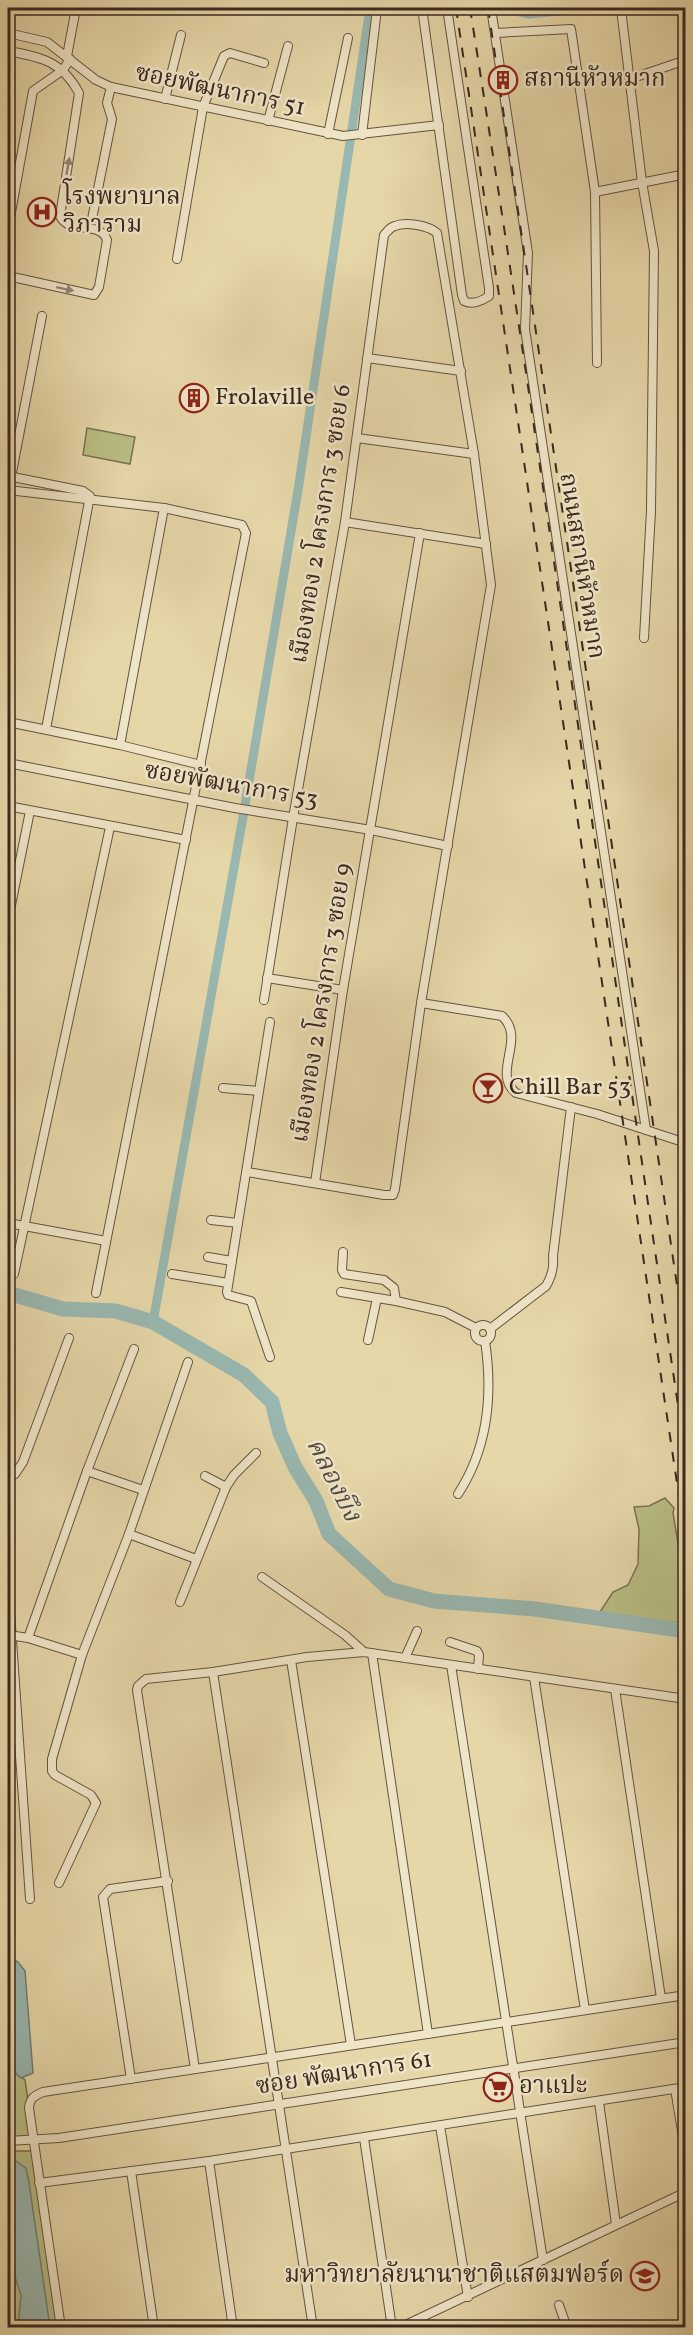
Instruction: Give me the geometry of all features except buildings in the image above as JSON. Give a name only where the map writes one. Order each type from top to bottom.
[{"type":"street","points":[[8,229],[33,91],[63,70],[68,57],[76,8]]},
{"type":"street","points":[[422,8],[462,295],[464,301],[469,303],[484,300],[489,296],[489,288],[447,8]]},
{"type":"street","name":"ถนนสถานีหัวหมาก","points":[[491,8],[528,253],[525,324],[646,1130]]},
{"type":"street","points":[[360,135],[377,9]]},
{"type":"street","points":[[621,9],[642,182],[654,251],[651,512],[644,638]]},
{"type":"street","points":[[495,33],[571,29],[595,192],[597,363]]},
{"type":"street","name":"ซอยพัฒนาการ 51","points":[[8,33],[47,42],[96,80],[111,87],[328,134],[360,135],[439,125]]},
{"type":"street","points":[[165,99],[181,35]]},
{"type":"street","points":[[328,134],[348,38]]},
{"type":"street","points":[[268,121],[288,46]]},
{"type":"street","points":[[8,51],[42,57],[63,70],[79,93],[60,216],[67,225],[100,231],[105,234],[107,240],[99,287],[94,295],[8,276]]},
{"type":"street","points":[[177,259],[203,107],[224,56],[227,54],[264,63]]},
{"type":"street","points":[[630,79],[686,60]]},
{"type":"street","points":[[92,219],[112,119],[107,103],[111,87]]},
{"type":"street","points":[[595,192],[686,174]]},
{"type":"street","name":"เมืองทอง 2 โครงการ 3 ซอย 6","points":[[264,1000],[293,818],[345,522],[384,235],[392,226],[401,224],[431,228],[437,233],[461,371]]},
{"type":"street","points":[[42,316],[9,476],[8,493],[164,508],[242,525],[246,533],[96,1293]]},
{"type":"street","points":[[247,1172],[393,1195],[421,1003],[491,585],[461,371],[368,358]]},
{"type":"street","points":[[357,438],[474,454]]},
{"type":"street","points":[[9,476],[89,493],[46,729]]},
{"type":"street","points":[[120,745],[164,508]]},
{"type":"street","points":[[345,522],[486,544]]},
{"type":"street","name":"เมืองทอง 2 โครงการ 3 ซอย 9","points":[[315,1183],[343,990],[420,533]]},
{"type":"street","points":[[8,722],[120,745],[201,765]]},
{"type":"street","name":"ซอยพัฒนาการ 53","points":[[8,763],[235,808],[371,830],[448,846]]},
{"type":"street","points":[[8,806],[186,840]]},
{"type":"street","points":[[8,920],[9,901],[30,811]]},
{"type":"street","points":[[14,1274],[110,827]]},
{"type":"street","points":[[267,978],[343,990]]},
{"type":"street","points":[[421,1003],[502,1016],[510,1023],[512,1036],[507,1080],[509,1087],[516,1093],[572,1107],[686,1143]]},
{"type":"street","points":[[270,1022],[228,1283],[228,1295],[248,1299],[255,1306],[270,1357]]},
{"type":"street","points":[[224,1088],[258,1090]]},
{"type":"street","points":[[490,1329],[546,1286],[554,1268],[553,1256],[572,1107]]},
{"type":"street","points":[[211,1220],[238,1223]]},
{"type":"street","points":[[8,1222],[24,1227],[106,1241]]},
{"type":"street","points":[[343,1252],[342,1270],[344,1274],[384,1280],[394,1288],[396,1301]]},
{"type":"street","points":[[208,1257],[232,1261]]},
{"type":"street","points":[[172,1275],[228,1283]]},
{"type":"street","points":[[341,1292],[445,1312],[476,1328],[485,1325],[490,1329]]},
{"type":"street","points":[[368,1340],[377,1298]]},
{"type":"street","points":[[476,1328],[475,1336],[485,1341]]},
{"type":"street","points":[[485,1341],[490,1336],[490,1329]]},
{"type":"street","points":[[8,1479],[15,1474],[23,1462],[69,1338]]},
{"type":"street","points":[[458,1494],[469,1477],[481,1445],[489,1381],[485,1341]]},
{"type":"street","points":[[28,1638],[87,1471],[134,1349]]},
{"type":"street","points":[[59,1883],[96,1803],[91,1795],[55,1775],[51,1766],[82,1655],[129,1534],[188,1362]]},
{"type":"street","points":[[180,1602],[226,1487],[234,1475],[256,1453]]},
{"type":"street","points":[[87,1471],[144,1490]]},
{"type":"street","points":[[205,1476],[226,1487]]},
{"type":"street","points":[[129,1534],[196,1559]]},
{"type":"street","points":[[262,1577],[368,1652],[428,2034]]},
{"type":"street","points":[[8,1583],[30,1899]]},
{"type":"street","points":[[405,1658],[417,1631]]},
{"type":"street","points":[[10,1635],[28,1638],[82,1655]]},
{"type":"street","points":[[450,1642],[477,1651],[478,1670]]},
{"type":"street","points":[[195,2069],[137,1690],[146,1679],[368,1652],[686,1699]]},
{"type":"street","points":[[291,1660],[351,2045]]},
{"type":"street","points":[[451,1665],[543,2260]]},
{"type":"street","points":[[213,1672],[313,2328]]},
{"type":"street","points":[[534,1677],[585,2010]]},
{"type":"street","points":[[615,1689],[661,1998]]},
{"type":"street","points":[[131,2079],[103,1896],[110,1889],[168,1881]]},
{"type":"street","points":[[61,2328],[29,2108],[29,2101],[34,2095],[686,1995]]},
{"type":"street","name":"ซอย พัฒนาการ 61","points":[[8,2141],[33,2140],[686,2042]]},
{"type":"street","points":[[39,2183],[209,2161],[686,2088]]},
{"type":"street","points":[[675,2090],[686,2155]]},
{"type":"street","points":[[599,2102],[616,2224]]},
{"type":"street","points":[[440,2126],[468,2297]]},
{"type":"street","points":[[364,2138],[392,2328]]},
{"type":"street","points":[[209,2161],[233,2328]]},
{"type":"street","points":[[131,2171],[154,2328]]},
{"type":"street","points":[[399,2328],[686,2192]]},
{"type":"street","points":[[559,2305],[567,2328]]},
{"type":"green space","points":[[87,428],[135,437],[130,464],[83,455]]},
{"type":"green space","points":[[665,1498],[674,1508],[685,1586],[685,1623],[596,1618],[613,1592],[628,1585],[638,1564],[639,1529],[634,1507],[649,1506]]},
{"type":"green space","points":[[8,2066],[25,2080],[34,2142],[8,2139]]},
{"type":"green space","points":[[8,2151],[34,2151],[58,2327],[8,2327]]},
{"type":"water","points":[[8,1956],[18,1962],[25,1971],[33,2073],[21,2078],[8,2066]]},
{"type":"water","points":[[13,2159],[26,2168],[50,2327],[18,2327],[21,2295],[15,2277],[8,2274],[8,2161]]},
{"type":"waterway","points":[[153,1322],[243,817],[299,484],[370,8]]},
{"type":"waterway","points":[[515,8],[529,11],[558,8]]},
{"type":"waterway","name":"คลองบึง","points":[[8,1293],[63,1309],[116,1311],[153,1322],[244,1375],[272,1402],[280,1433],[295,1467],[316,1501],[329,1534],[389,1589],[434,1601],[535,1609],[686,1631]]},
{"type":"railway","points":[[456,8],[686,1543]]},
{"type":"railway","points":[[470,8],[526,370],[686,1458]]},
{"type":"railway","points":[[488,8],[686,1346]]},
{"type":"place","name":"สถานีหัวหมาก","points":[[503,80]]},
{"type":"place","name":"โรงพยาบาล วิภาราม","points":[[42,212]]},
{"type":"place","name":"Frolaville","points":[[194,398]]},
{"type":"place","name":"Chill Bar 53","points":[[488,1088]]},
{"type":"place","name":"อาแปะ","points":[[498,2087]]},
{"type":"place","name":"มหาวิทยาลัยนานาชาติแสตมฟอร์ด","points":[[645,2276]]}]
